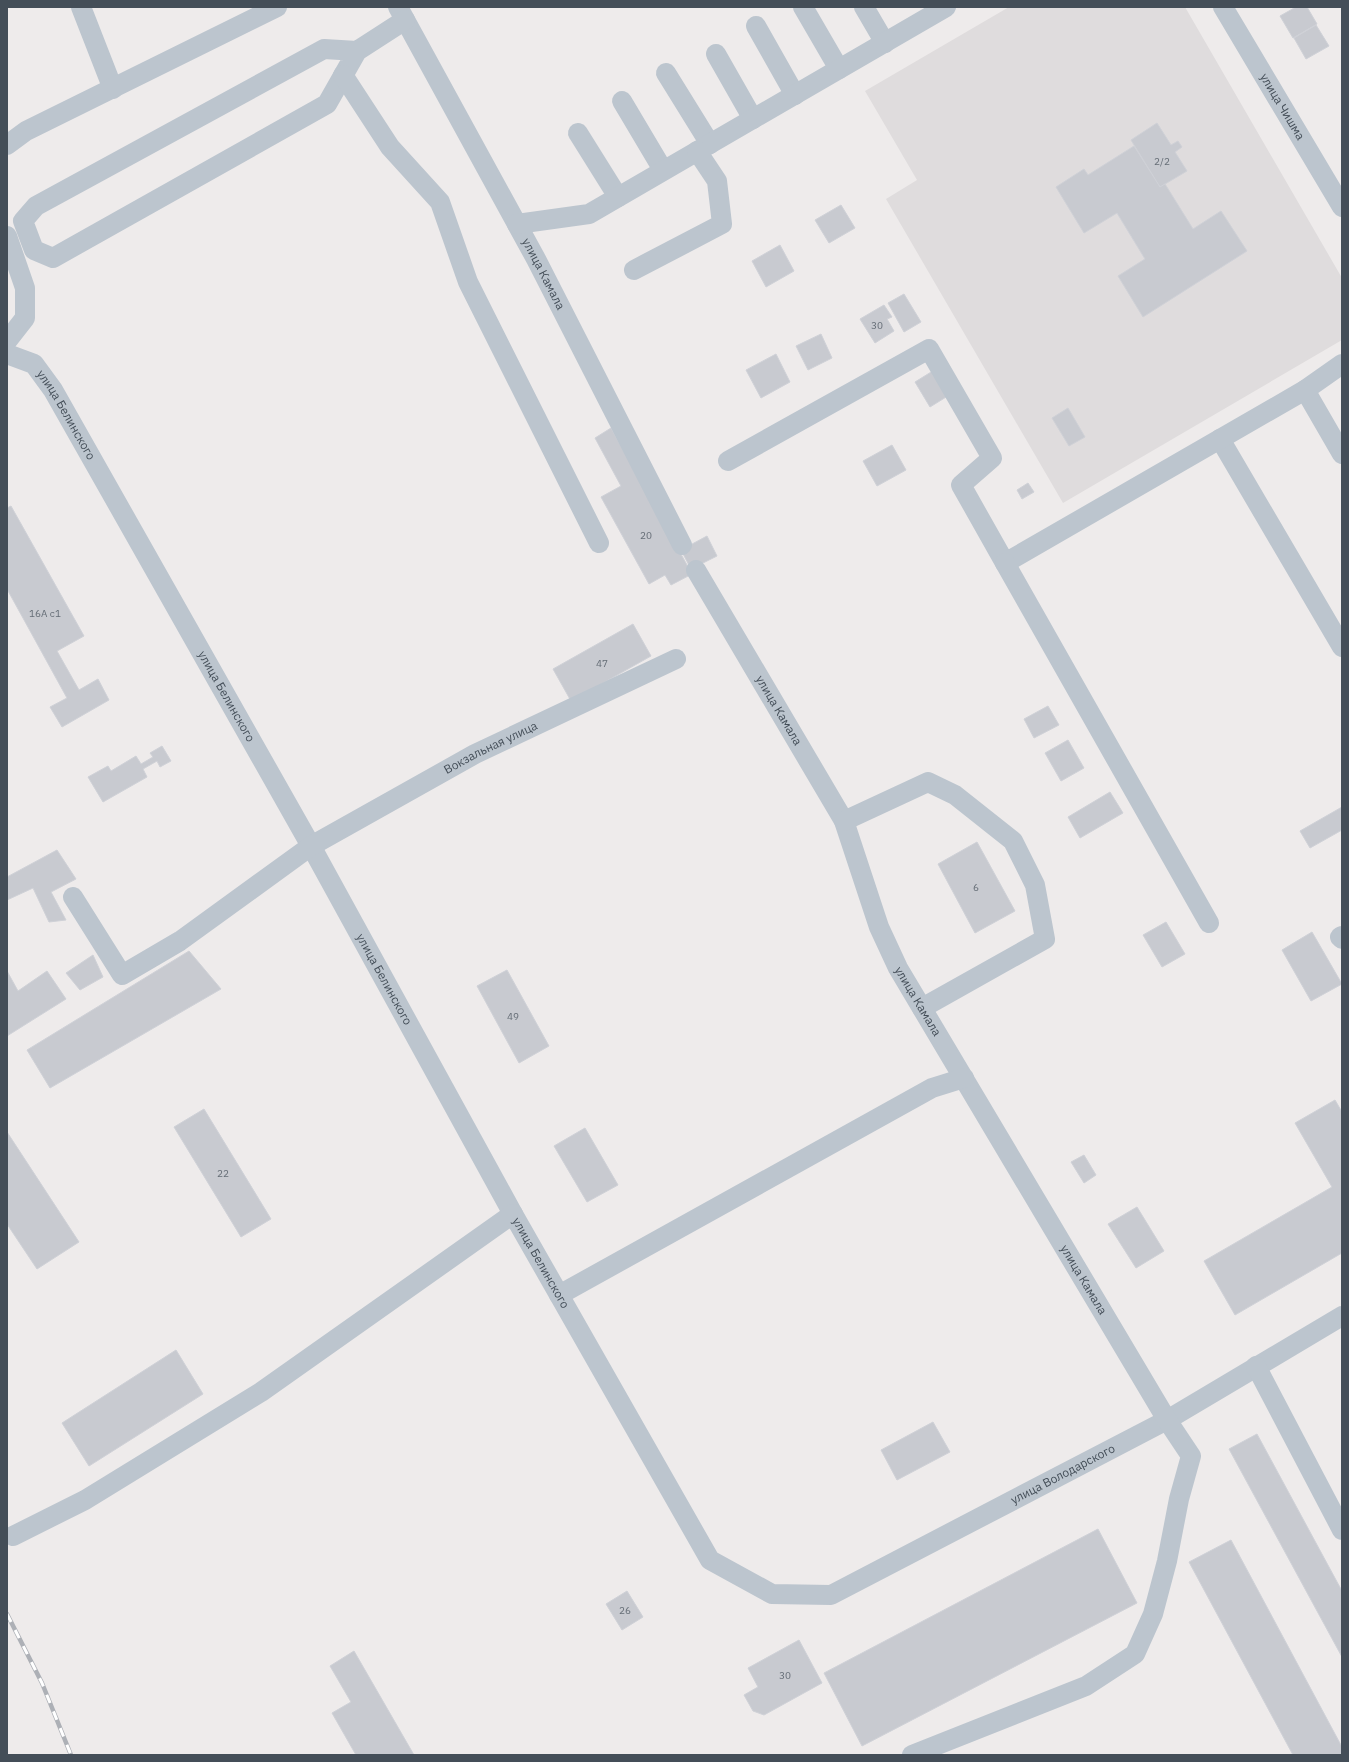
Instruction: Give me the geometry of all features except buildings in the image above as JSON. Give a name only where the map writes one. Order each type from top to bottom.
[{"type":"street","points":[[81,7],[112,89]]},
{"type":"street","points":[[7,145],[26,131],[277,7]]},
{"type":"street","points":[[803,7],[839,69]]},
{"type":"street","points":[[864,7],[885,43]]},
{"type":"street","points":[[517,224],[588,214],[885,43],[925,12],[946,7]]},
{"type":"street","name":"улица Чишма","points":[[1223,7],[1342,208]]},
{"type":"street","points":[[357,51],[324,49],[36,206],[24,221],[34,250],[54,258],[327,104],[357,51],[402,14]]},
{"type":"street","name":"улица Камала","points":[[402,14],[517,224],[682,544]]},
{"type":"street","points":[[756,26],[795,95]]},
{"type":"street","points":[[716,54],[753,118]]},
{"type":"street","points":[[634,270],[722,224],[717,181],[704,147],[666,73]]},
{"type":"street","points":[[343,75],[390,147],[440,202],[468,282],[599,543]]},
{"type":"street","points":[[622,101],[664,170]]},
{"type":"street","points":[[578,132],[618,197]]},
{"type":"street","points":[[7,236],[24,288],[25,318],[7,341]]},
{"type":"street","points":[[728,461],[929,349],[992,458],[961,485],[1208,923]]},
{"type":"street","name":"улица Белинского","points":[[7,354],[34,364],[53,390],[311,846],[513,1214],[710,1560],[772,1594]]},
{"type":"street","points":[[1006,563],[1305,390],[1342,364]]},
{"type":"street","points":[[1305,390],[1342,454]]},
{"type":"street","points":[[1220,439],[1342,647]]},
{"type":"street","name":"улица Камала","points":[[696,570],[844,821],[879,927],[898,968],[1167,1420],[1191,1456],[1179,1499],[1167,1561],[1153,1614],[1135,1654],[1086,1686],[912,1755]]},
{"type":"street","name":"Вокзальная улица","points":[[73,897],[122,975],[180,941],[311,846],[475,754],[676,659]]},
{"type":"street","points":[[844,821],[928,782],[955,795],[1013,841],[1035,885],[1045,939],[922,1008]]},
{"type":"street","points":[[1342,936],[1340,937],[1342,939]]},
{"type":"street","points":[[559,1295],[932,1088],[964,1078]]},
{"type":"street","points":[[13,1536],[85,1500],[261,1392],[513,1214]]},
{"type":"street","name":"улица Володарского","points":[[772,1594],[831,1595],[1167,1420],[1342,1316]]},
{"type":"street","points":[[1256,1366],[1342,1530]]},
{"type":"shaded area","points":[[1009,7],[1185,7],[1342,278],[1342,340],[1063,503],[886,199],[917,180],[865,91]]},
{"type":"railway","points":[[7,1614],[42,1683],[71,1755]]}]
